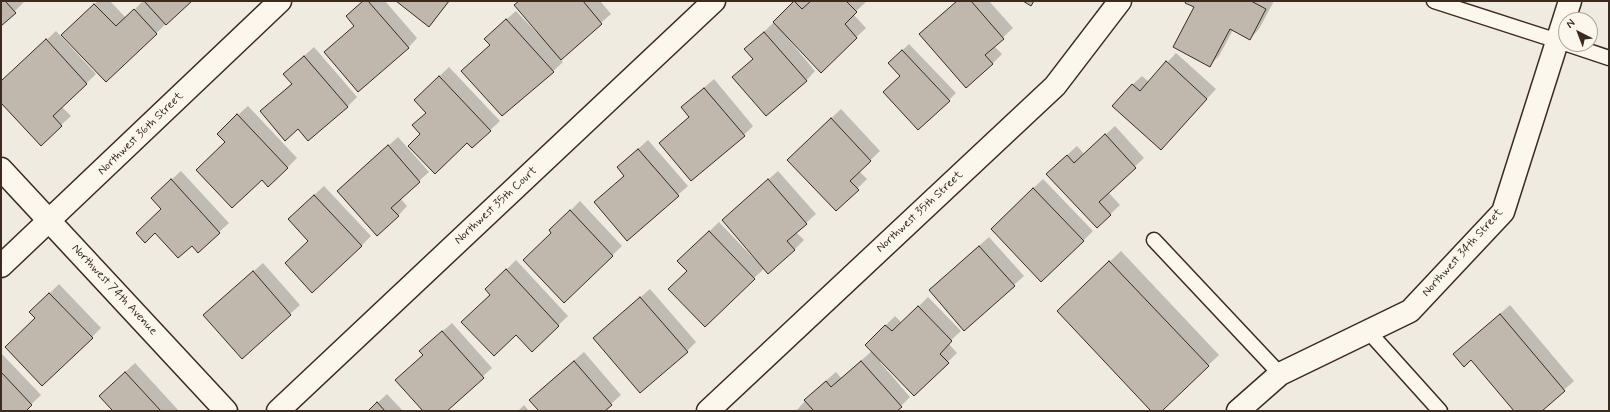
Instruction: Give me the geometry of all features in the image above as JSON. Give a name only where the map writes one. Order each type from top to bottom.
[{"type":"street","name":"Northwest 36th Street","points":[[1,266],[280,1]]},
{"type":"street","name":"Northwest 35th Court","points":[[278,411],[714,1]]},
{"type":"street","name":"Northwest 35th Street","points":[[708,411],[1055,86],[1120,1]]},
{"type":"street","name":"Northwest 34th Street","points":[[1568,12],[1570,1]]},
{"type":"street","name":"Northwest 34th Street","points":[[1238,411],[1280,374],[1410,311],[1503,212],[1561,52]]},
{"type":"street","name":"Northwest 74th Avenue","points":[[1,169],[226,411]]},
{"type":"lane","points":[[1434,1],[1558,41]]},
{"type":"lane","points":[[1591,52],[1609,58]]},
{"type":"lane","points":[[1154,240],[1280,374]]},
{"type":"lane","points":[[1368,331],[1440,411]]},
{"type":"building","points":[[1,1],[5,1],[16,13],[1,26]]},
{"type":"building","points":[[144,1],[192,1],[166,25]]},
{"type":"building","points":[[363,1],[368,1],[409,48],[358,92],[324,52],[354,26],[346,16]]},
{"type":"building","points":[[396,1],[449,1],[429,27]]},
{"type":"building","points":[[519,1],[583,1],[602,24],[561,60],[514,5]]},
{"type":"building","points":[[794,1],[802,9],[811,1],[846,1],[857,12],[845,24],[857,38],[821,73],[773,22]]},
{"type":"building","points":[[957,1],[971,1],[1004,39],[985,55],[993,64],[966,88],[919,34]]},
{"type":"building","points":[[1023,1],[1034,1],[1031,6]]},
{"type":"building","points":[[1186,1],[1251,1],[1266,9],[1250,40],[1230,29],[1210,67],[1173,47],[1194,7],[1185,3]]},
{"type":"building","points":[[94,4],[116,26],[134,9],[157,34],[106,82],[61,35]]},
{"type":"building","points":[[506,19],[554,72],[502,116],[461,71],[490,45],[484,39]]},
{"type":"building","points":[[764,32],[807,81],[766,116],[732,77],[753,59],[744,49]]},
{"type":"building","points":[[46,39],[87,84],[53,116],[62,126],[41,146],[1,103],[1,81]]},
{"type":"building","points":[[902,50],[950,101],[918,130],[883,92],[900,76],[888,63]]},
{"type":"building","points":[[304,56],[348,107],[308,141],[298,129],[285,141],[260,111],[292,84],[283,74]]},
{"type":"building","points":[[1166,61],[1207,99],[1161,150],[1112,106],[1132,84],[1140,91]]},
{"type":"building","points":[[439,76],[491,131],[472,148],[467,143],[435,174],[408,146],[420,134],[412,125],[426,113],[414,100]]},
{"type":"building","points":[[704,88],[745,136],[691,181],[659,143],[689,117],[681,107]]},
{"type":"building","points":[[237,114],[288,168],[268,187],[262,180],[232,208],[196,170],[225,142],[217,134]]},
{"type":"building","points":[[831,118],[871,161],[850,181],[859,190],[836,211],[787,160]]},
{"type":"building","points":[[1105,134],[1136,168],[1099,202],[1111,215],[1097,228],[1046,174],[1067,155],[1074,163]]},
{"type":"building","points":[[388,145],[420,182],[391,208],[399,216],[377,236],[337,191]]},
{"type":"building","points":[[638,149],[679,196],[627,241],[594,202],[624,176],[617,167]]},
{"type":"building","points":[[171,179],[220,233],[198,253],[192,246],[178,258],[155,233],[145,243],[136,233],[161,209],[151,198]]},
{"type":"building","points":[[768,179],[807,224],[787,241],[795,250],[768,274],[722,220]]},
{"type":"building","points":[[1033,188],[1084,241],[1041,282],[991,229]]},
{"type":"building","points":[[314,195],[362,246],[312,293],[285,263],[308,241],[288,219]]},
{"type":"building","points":[[570,210],[613,256],[564,303],[523,260],[551,233],[549,230]]},
{"type":"building","points":[[709,231],[755,279],[705,327],[668,289],[687,271],[677,261]]},
{"type":"building","points":[[979,246],[1015,286],[964,331],[929,290]]},
{"type":"building","points":[[1109,261],[1209,366],[1162,411],[1151,411],[1057,311]]},
{"type":"building","points":[[506,269],[559,326],[532,352],[516,335],[494,356],[461,322],[490,295],[485,289]]},
{"type":"building","points":[[253,271],[291,315],[242,359],[203,315]]},
{"type":"building","points":[[49,293],[93,338],[42,386],[5,347],[35,318],[29,312]]},
{"type":"building","points":[[640,297],[688,352],[640,393],[593,338]]},
{"type":"building","points":[[918,306],[952,341],[940,354],[949,363],[914,396],[865,345],[885,325],[892,331]]},
{"type":"building","points":[[1500,314],[1565,391],[1542,411],[1514,411],[1471,360],[1464,367],[1453,354]]},
{"type":"building","points":[[442,331],[484,378],[447,411],[423,411],[395,380],[423,355],[419,351]]},
{"type":"building","points":[[574,361],[612,405],[605,411],[539,411],[529,400]]},
{"type":"building","points":[[861,361],[902,407],[897,411],[814,411],[804,400],[826,381],[831,387]]},
{"type":"building","points":[[1,372],[32,405],[26,411],[1,411]]},
{"type":"building","points":[[125,372],[161,411],[111,411],[112,410],[99,396]]},
{"type":"building","points":[[377,402],[385,411],[368,411]]}]
